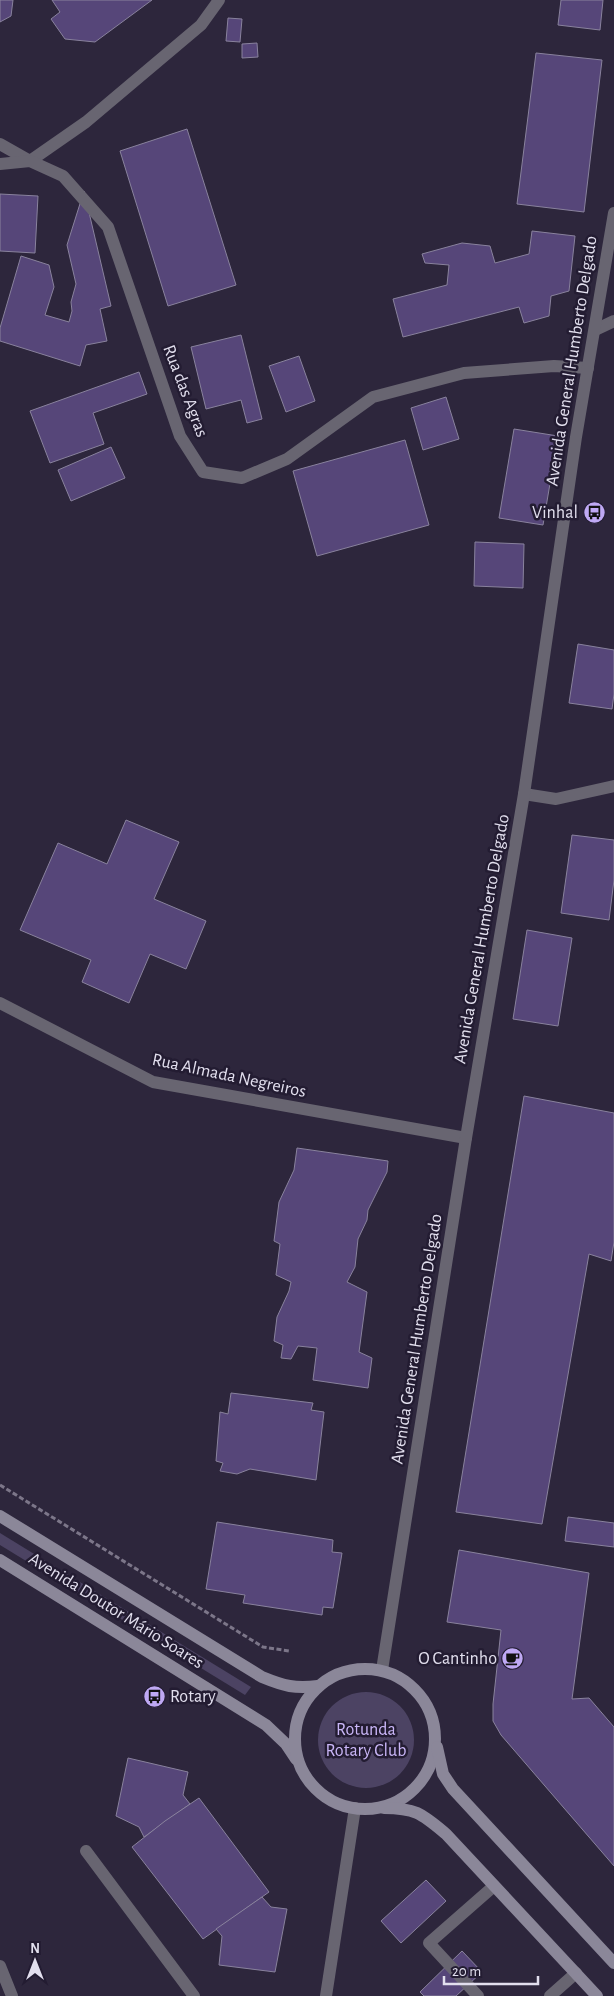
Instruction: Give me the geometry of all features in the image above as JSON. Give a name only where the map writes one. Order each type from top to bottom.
[{"type":"main road","name":"Avenida Doutor Mário Soares","points":[[0,1516],[262,1677],[283,1686],[299,1688],[318,1686]]},
{"type":"main road","name":"Avenida Doutor Mário Soares","points":[[0,1560],[266,1725],[286,1744],[302,1770]]},
{"type":"main road","points":[[597,1996],[446,1834],[426,1817],[407,1808],[356,1808],[334,1801],[315,1788],[302,1770],[295,1748],[296,1725],[304,1704],[318,1686],[337,1674],[358,1670],[382,1670],[404,1680],[421,1696],[432,1716],[435,1740],[443,1774],[453,1789],[614,1963]]},
{"type":"main road","points":[[380,1808],[401,1799],[418,1786],[432,1764],[435,1740]]},
{"type":"street","points":[[0,144],[30,161],[86,122],[201,26],[219,0]]},
{"type":"street","name":"Rua das Agras","points":[[0,164],[30,161],[64,176],[108,227],[180,436],[203,472],[242,478],[287,459],[373,397],[464,373],[554,366],[588,368]]},
{"type":"street","name":"Avenida General Humberto Delgado","points":[[382,1670],[466,1138],[524,794],[576,437],[614,213]]},
{"type":"street","points":[[595,330],[614,322]]},
{"type":"street","points":[[524,794],[556,799],[614,786]]},
{"type":"street","name":"Rua Almada Negreiros","points":[[0,1002],[153,1082],[466,1138]]},
{"type":"street","points":[[326,1996],[356,1808]]},
{"type":"street","points":[[86,1851],[194,1996]]},
{"type":"street","points":[[478,1996],[429,1943],[494,1886]]},
{"type":"street","points":[[0,1966],[12,1996]]},
{"type":"street","points":[[550,1996],[576,1973]]},
{"type":"path","points":[[0,1485],[263,1647],[289,1651]]},
{"type":"green space","points":[[0,1533],[251,1687],[245,1695],[0,1545]]},
{"type":"green space","name":"Rotunda Rotary Club","points":[[366,1692],[384,1696],[400,1706],[410,1722],[414,1740],[410,1758],[400,1774],[384,1784],[366,1788],[348,1784],[332,1774],[322,1758],[318,1740],[322,1722],[332,1706],[348,1696]]},
{"type":"building","points":[[0,0],[13,0],[11,16],[0,22]]},
{"type":"building","points":[[52,0],[152,0],[95,42],[65,39],[51,19],[60,12]]},
{"type":"building","points":[[561,0],[603,0],[600,30],[558,25]]},
{"type":"building","points":[[228,18],[242,19],[240,42],[226,41]]},
{"type":"building","points":[[257,43],[258,57],[242,58],[242,44]]},
{"type":"building","points":[[536,53],[602,60],[584,212],[517,204]]},
{"type":"building","points":[[187,129],[236,285],[168,306],[120,151]]},
{"type":"building","points":[[84,191],[111,306],[100,309],[107,341],[86,345],[80,366],[0,341],[0,328],[21,256],[49,265],[54,287],[45,315],[69,322],[72,311],[71,302],[76,284],[67,245]]},
{"type":"building","points":[[0,194],[38,196],[35,253],[0,251]]},
{"type":"building","points":[[532,231],[575,236],[569,291],[551,296],[549,316],[524,323],[519,307],[403,337],[393,299],[447,285],[449,265],[425,263],[422,254],[462,243],[490,246],[495,263],[529,254]]},
{"type":"building","points":[[241,335],[262,419],[247,423],[241,400],[206,409],[191,347]]},
{"type":"building","points":[[299,356],[315,401],[286,412],[269,366]]},
{"type":"building","points":[[139,372],[147,394],[93,413],[104,444],[50,463],[30,411]]},
{"type":"building","points":[[446,397],[459,439],[423,450],[411,408]]},
{"type":"building","points":[[514,429],[558,436],[543,525],[499,518]]},
{"type":"building","points":[[405,440],[429,525],[317,556],[293,471]]},
{"type":"building","points":[[111,447],[125,478],[71,501],[58,470]]},
{"type":"building","points":[[475,542],[524,544],[523,588],[474,586]]},
{"type":"building","points":[[578,644],[614,650],[612,709],[569,703]]},
{"type":"building","points":[[126,820],[179,842],[154,899],[206,921],[186,969],[150,954],[129,1003],[82,982],[91,960],[20,930],[58,843],[107,864]]},
{"type":"building","points":[[572,835],[614,840],[614,880],[609,920],[561,913]]},
{"type":"building","points":[[527,930],[572,938],[558,1026],[513,1019]]},
{"type":"building","points":[[524,1096],[614,1113],[614,1242],[611,1261],[589,1254],[542,1524],[456,1512]]},
{"type":"building","points":[[297,1148],[388,1161],[387,1172],[368,1210],[367,1220],[358,1239],[355,1267],[347,1282],[367,1292],[359,1352],[372,1358],[368,1388],[313,1380],[317,1348],[298,1346],[291,1359],[281,1358],[283,1345],[274,1341],[277,1317],[291,1282],[276,1275],[280,1244],[274,1241],[279,1202],[294,1170]]},
{"type":"building","points":[[231,1393],[313,1403],[311,1410],[324,1412],[316,1480],[250,1469],[237,1474],[220,1471],[223,1463],[216,1461],[220,1412],[228,1414]]},
{"type":"building","points":[[568,1517],[614,1523],[614,1547],[565,1541]]},
{"type":"building","points":[[217,1522],[333,1540],[332,1552],[342,1553],[333,1608],[323,1607],[322,1615],[243,1603],[245,1595],[206,1589]]},
{"type":"building","points":[[459,1550],[589,1573],[572,1699],[589,1698],[614,1727],[614,1866],[501,1735],[493,1721],[501,1630],[447,1622]]},
{"type":"building","points":[[128,1758],[188,1772],[183,1795],[190,1804],[144,1837],[139,1827],[116,1816]]},
{"type":"building","points":[[199,1798],[269,1892],[203,1939],[132,1847],[165,1821]]},
{"type":"building","points":[[426,1880],[446,1901],[401,1943],[381,1921]]},
{"type":"building","points":[[262,1897],[271,1907],[287,1909],[275,1972],[219,1965],[222,1936],[216,1929]]},
{"type":"building","points":[[462,1951],[482,1972],[456,1996],[424,1996],[420,1992]]},
{"type":"place","name":"Vinhal","points":[[594,513]]},
{"type":"place","name":"O Cantinho","points":[[513,1659]]},
{"type":"place","name":"Rotary","points":[[154,1697]]}]
